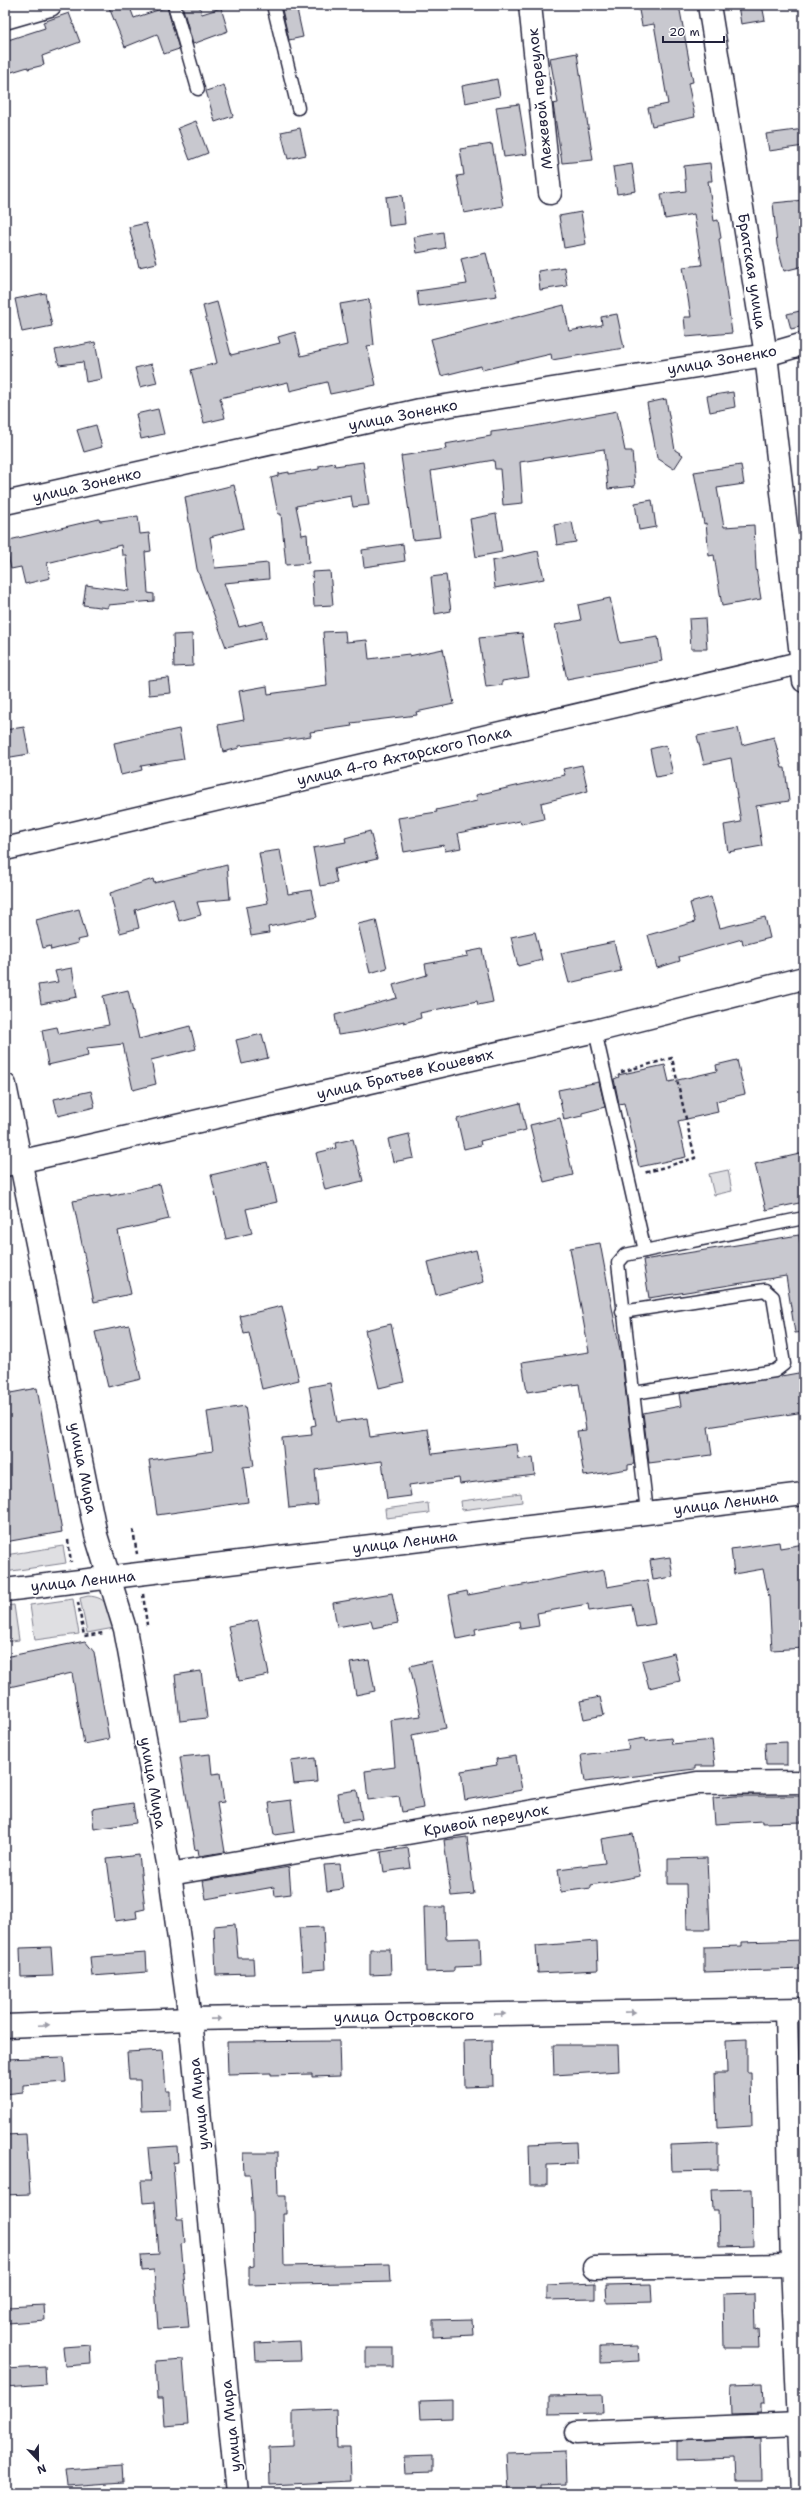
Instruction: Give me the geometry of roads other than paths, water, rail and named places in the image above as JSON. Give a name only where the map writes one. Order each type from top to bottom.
[{"type":"street","points":[[5,18],[50,5]]},
{"type":"street","name":"Межевой переулок","points":[[530,5],[550,193]]},
{"type":"street","name":"Братская улица","points":[[708,5],[766,354],[803,669]]},
{"type":"street","name":"улица Зоненко","points":[[5,503],[420,410],[766,354],[804,344]]},
{"type":"street","name":"улица 4-го Ахтарского Полка","points":[[5,849],[803,669]]},
{"type":"street","name":"улица Братьев Кошевых","points":[[13,1163],[595,1031],[804,978]]},
{"type":"street","name":"улица Мира","points":[[5,1085],[13,1163],[96,1535],[125,1629],[170,1874],[190,2019],[237,2493]]},
{"type":"street","name":"улица Ленина","points":[[5,1590],[804,1494]]},
{"type":"street","name":"Кривой переулок","points":[[170,1874],[697,1783],[804,1782]]},
{"type":"street","points":[[795,2009],[792,2265],[802,2493]]},
{"type":"street","name":"улица Островского","points":[[5,2026],[190,2019],[795,2009]]},
{"type":"street","points":[[594,2268],[792,2265]]},
{"type":"street","points":[[576,2433],[800,2424]]},
{"type":"lane","points":[[174,5],[198,89]]},
{"type":"lane","points":[[273,5],[298,108]]},
{"type":"lane","points":[[595,1031],[645,1252]]},
{"type":"lane","points":[[647,1512],[633,1404],[634,1393],[622,1312],[618,1263],[625,1255],[804,1218]]},
{"type":"lane","points":[[622,1312],[765,1290],[773,1297],[784,1364],[776,1371],[634,1393]]}]
